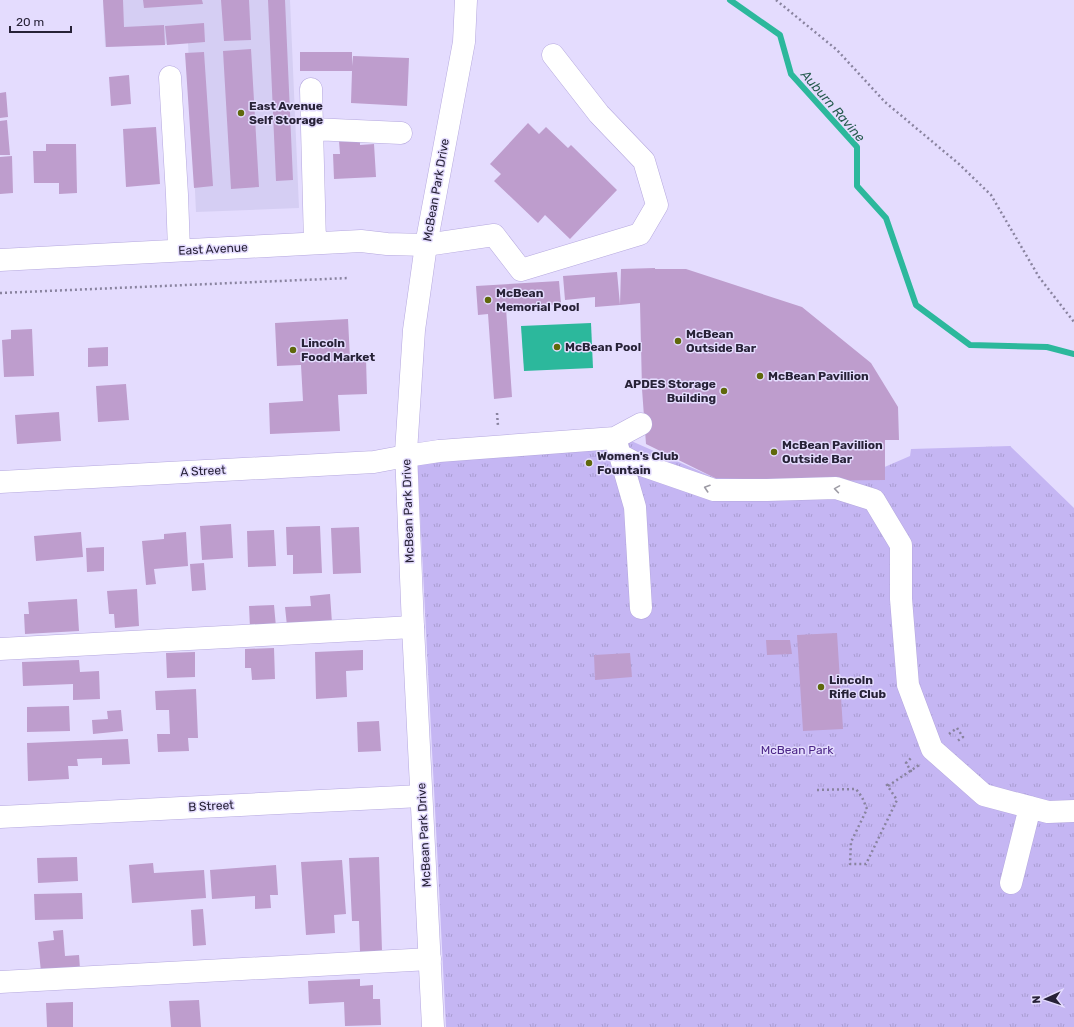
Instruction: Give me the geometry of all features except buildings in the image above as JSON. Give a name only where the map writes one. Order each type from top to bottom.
[{"type":"street","name":"McBean Park Drive","points":[[433,1027],[406,456],[414,330],[426,245],[464,42],[466,0]]},
{"type":"street","name":"East Avenue","points":[[0,260],[361,241],[386,244],[426,245],[494,235],[521,270],[640,234],[657,205],[644,161],[599,114],[553,55]]},
{"type":"street","points":[[170,77],[179,250]]},
{"type":"street","points":[[311,89],[315,243]]},
{"type":"street","points":[[312,129],[401,134]]},
{"type":"street","points":[[617,446],[641,424]]},
{"type":"street","points":[[617,446],[633,462],[714,490],[836,488],[874,500],[901,545],[901,599],[908,685],[932,749],[944,745],[984,795],[1048,812],[1074,811]]},
{"type":"street","points":[[617,446],[635,507],[641,608]]},
{"type":"street","name":"A Street","points":[[0,482],[374,462],[439,451],[617,446]]},
{"type":"street","points":[[0,650],[413,627]]},
{"type":"street","name":"B Street","points":[[0,817],[422,796]]},
{"type":"street","points":[[1011,883],[1030,807]]},
{"type":"street","points":[[0,982],[430,959]]},
{"type":"path","points":[[776,0],[836,50],[886,102],[959,164],[992,196],[1039,277],[1074,322]]},
{"type":"path","points":[[0,293],[348,278]]},
{"type":"path","points":[[497,413],[498,430]]},
{"type":"path","points":[[888,786],[944,745],[963,737],[957,728],[944,745]]},
{"type":"path","points":[[817,790],[856,789],[862,798],[867,809],[851,842],[850,864],[866,864],[897,800],[885,782]]},
{"type":"shaded area","points":[[103,0],[290,0],[299,208],[196,212],[188,43],[105,47]]},
{"type":"shaded area","name":"McBean Pool","points":[[591,323],[593,368],[524,371],[521,326]]},
{"type":"green space","name":"McBean Park","points":[[620,436],[715,478],[880,469],[910,456],[911,449],[1010,446],[1074,508],[1074,1027],[446,1027],[417,453]]},
{"type":"waterway","name":"Auburn Ravine","points":[[730,0],[780,35],[791,74],[857,147],[857,186],[886,218],[916,305],[970,345],[1047,347],[1074,354]]},
{"type":"place","name":"East Avenue Self Storage","points":[[241,113]]},
{"type":"place","name":"McBean Memorial Pool","points":[[488,300]]},
{"type":"place","name":"McBean Outside Bar","points":[[678,341]]},
{"type":"place","name":"McBean Pool","points":[[557,347]]},
{"type":"place","name":"Lincoln Food Market","points":[[293,350]]},
{"type":"place","name":"McBean Pavillion","points":[[760,376]]},
{"type":"place","name":"APDES Storage Building","points":[[724,391]]},
{"type":"place","name":"McBean Pavillion Outside Bar","points":[[774,452]]},
{"type":"place","name":"Women's Club Fountain","points":[[589,463]]},
{"type":"place","name":"Lincoln Rifle Club","points":[[821,687]]}]
